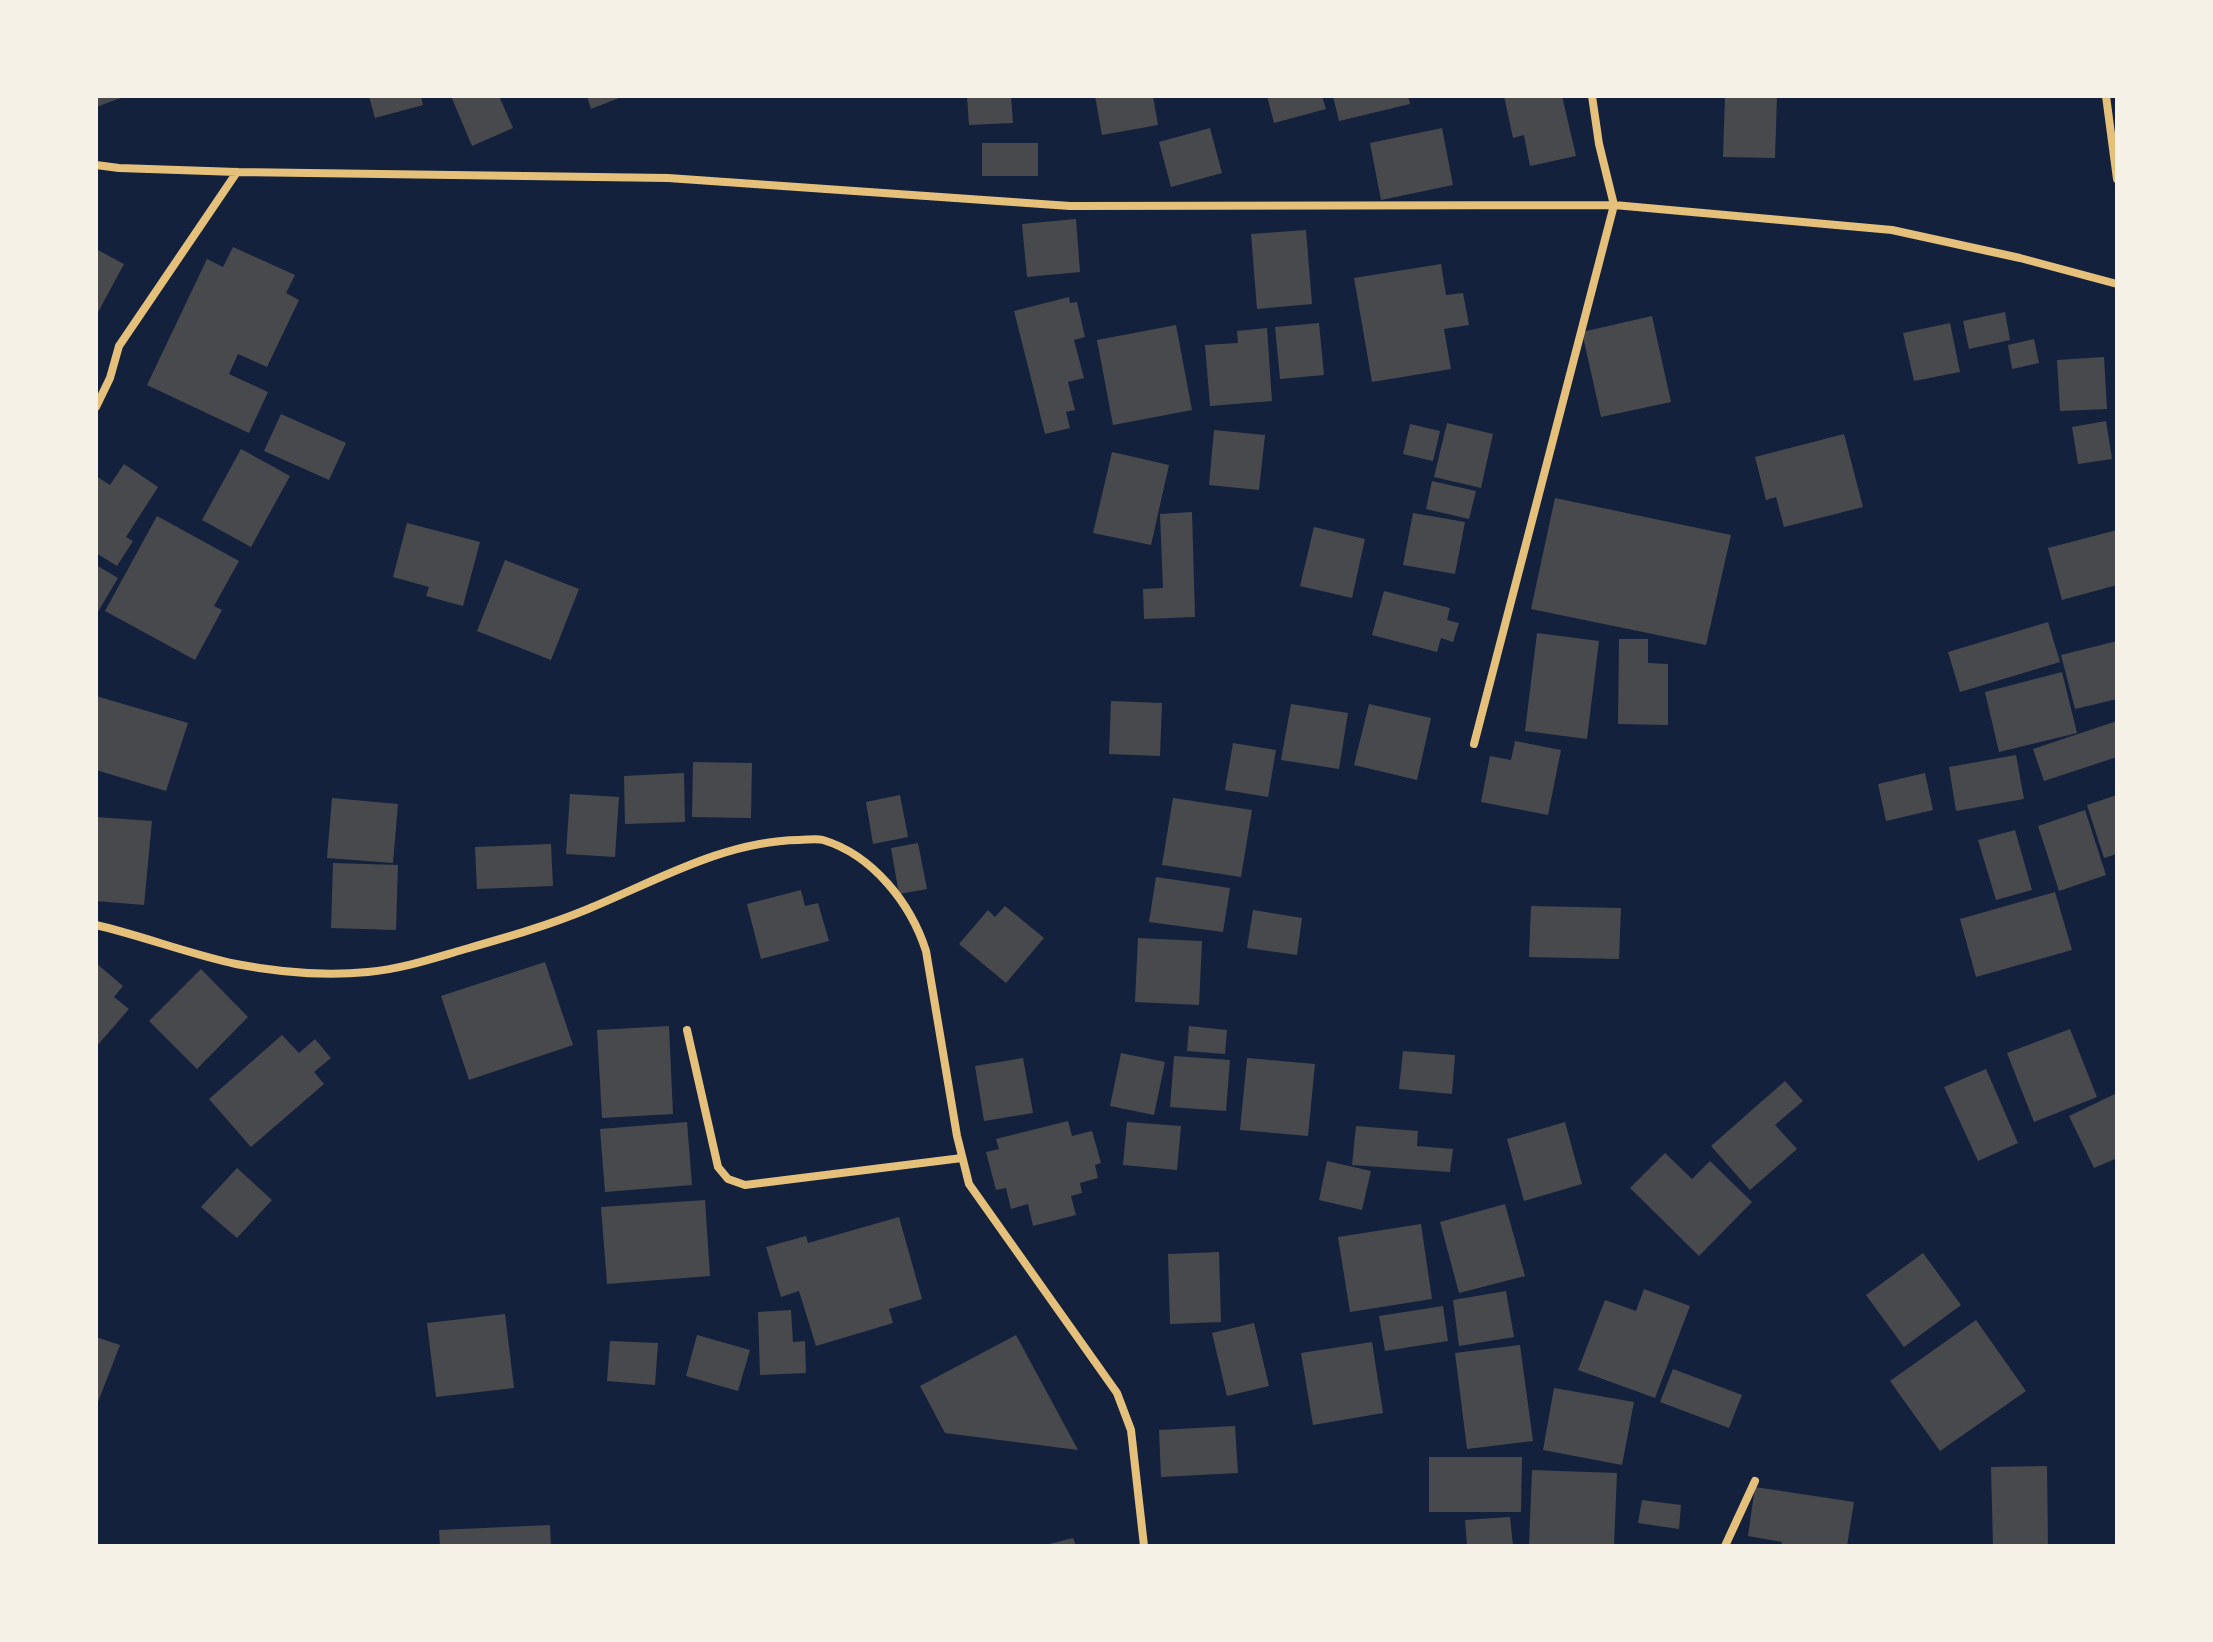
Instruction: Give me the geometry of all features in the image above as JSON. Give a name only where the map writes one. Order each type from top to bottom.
[{"type":"street","points":[[1474,744],[1614,205],[1599,144],[1592,96]]},
{"type":"street","points":[[2106,96],[2117,179]]},
{"type":"street","points":[[96,165],[237,172],[668,178],[1070,206],[1614,205],[1892,230],[2020,258],[2117,284]]},
{"type":"street","points":[[96,407],[110,378],[119,346],[237,172]]},
{"type":"street","points":[[96,925],[236,964],[299,971],[366,972],[411,966],[522,933],[588,909],[669,872],[752,845],[821,839],[858,856],[908,908],[920,933],[926,951],[969,1184],[1117,1393],[1131,1430],[1144,1546]]},
{"type":"street","points":[[687,1030],[718,1167],[728,1179],[745,1185],[962,1158]]},
{"type":"street","points":[[1725,1546],[1755,1481]]},
{"type":"building","points":[[96,96],[126,96],[96,107]]},
{"type":"building","points":[[369,96],[421,96],[423,105],[375,118]]},
{"type":"building","points":[[451,96],[499,96],[513,128],[472,146]]},
{"type":"building","points":[[587,96],[624,96],[591,109]]},
{"type":"building","points":[[967,96],[1011,96],[1013,123],[969,125]]},
{"type":"building","points":[[1095,96],[1153,96],[1158,125],[1102,135]]},
{"type":"building","points":[[1267,96],[1322,96],[1326,109],[1274,123]]},
{"type":"building","points":[[1333,96],[1408,96],[1410,104],[1339,121]]},
{"type":"building","points":[[1504,96],[1562,96],[1576,156],[1530,166],[1524,135],[1513,138]]},
{"type":"building","points":[[1725,96],[1777,96],[1775,158],[1723,157]]},
{"type":"building","points":[[1210,128],[1222,173],[1171,187],[1159,142]]},
{"type":"building","points":[[1442,128],[1453,185],[1381,200],[1370,143]]},
{"type":"building","points":[[982,143],[1038,143],[1038,176],[982,176]]},
{"type":"building","points":[[1076,219],[1080,272],[1027,277],[1022,224]]},
{"type":"building","points":[[1306,230],[1312,304],[1257,309],[1251,234]]},
{"type":"building","points":[[233,247],[295,275],[286,293],[299,300],[267,367],[238,354],[229,374],[268,392],[249,433],[147,385],[207,259],[223,267]]},
{"type":"building","points":[[96,249],[124,264],[96,316]]},
{"type":"building","points":[[1441,264],[1446,295],[1463,293],[1469,325],[1444,329],[1451,369],[1372,382],[1354,278]]},
{"type":"building","points":[[1069,297],[1070,303],[1077,302],[1085,337],[1074,340],[1084,378],[1068,382],[1075,410],[1066,412],[1070,428],[1045,434],[1014,311]]},
{"type":"building","points":[[2005,312],[2010,340],[1969,349],[1963,321]]},
{"type":"building","points":[[1652,316],[1671,402],[1601,417],[1582,332]]},
{"type":"building","points":[[1319,323],[1324,375],[1280,379],[1275,327]]},
{"type":"building","points":[[1950,323],[1960,372],[1914,381],[1903,333]]},
{"type":"building","points":[[1176,325],[1192,410],[1113,425],[1097,340]]},
{"type":"building","points":[[1267,328],[1272,401],[1210,406],[1205,345],[1238,343],[1237,331]]},
{"type":"building","points":[[2034,339],[2039,363],[2012,369],[2008,345]]},
{"type":"building","points":[[2104,357],[2107,409],[2060,411],[2057,360]]},
{"type":"building","points":[[281,414],[346,443],[329,480],[264,451]]},
{"type":"building","points":[[2106,421],[2112,459],[2078,464],[2072,427]]},
{"type":"building","points":[[1447,423],[1493,434],[1481,488],[1434,477]]},
{"type":"building","points":[[1410,424],[1440,431],[1433,461],[1403,454]]},
{"type":"building","points":[[1214,430],[1265,435],[1259,490],[1209,485]]},
{"type":"building","points":[[1844,434],[1863,507],[1784,527],[1776,497],[1766,500],[1755,457]]},
{"type":"building","points":[[241,449],[290,476],[251,547],[202,520]]},
{"type":"building","points":[[1112,452],[1169,465],[1151,545],[1093,533]]},
{"type":"building","points":[[124,464],[158,487],[126,537],[133,541],[117,566],[96,553],[96,476],[110,485]]},
{"type":"building","points":[[1432,481],[1476,491],[1469,519],[1426,509]]},
{"type":"building","points":[[1555,498],[1731,535],[1706,645],[1531,609]]},
{"type":"building","points":[[1192,512],[1195,617],[1144,619],[1143,589],[1163,588],[1160,514]]},
{"type":"building","points":[[1413,513],[1465,522],[1455,574],[1403,565]]},
{"type":"building","points":[[157,516],[239,561],[214,606],[222,610],[195,660],[105,611]]},
{"type":"building","points":[[407,523],[480,542],[463,606],[426,596],[429,587],[393,577]]},
{"type":"building","points":[[1314,527],[1365,539],[1352,598],[1300,586]]},
{"type":"building","points":[[2117,530],[2117,585],[2062,600],[2048,548]]},
{"type":"building","points":[[505,560],[579,589],[551,660],[477,631]]},
{"type":"building","points":[[96,565],[118,578],[96,615]]},
{"type":"building","points":[[1384,591],[1450,608],[1447,620],[1459,623],[1453,642],[1441,638],[1437,652],[1372,635]]},
{"type":"building","points":[[2048,622],[2060,662],[1960,692],[1948,652]]},
{"type":"building","points":[[1537,633],[1599,641],[1587,739],[1525,731]]},
{"type":"building","points":[[1619,639],[1648,639],[1648,663],[1668,664],[1668,725],[1618,724]]},
{"type":"building","points":[[2117,641],[2117,699],[2075,709],[2061,655]]},
{"type":"building","points":[[2062,672],[2077,733],[1999,752],[1985,692]]},
{"type":"building","points":[[96,696],[188,723],[166,791],[96,770]]},
{"type":"building","points":[[1111,701],[1162,703],[1160,756],[1109,754]]},
{"type":"building","points":[[1291,704],[1348,713],[1339,769],[1281,760]]},
{"type":"building","points":[[1369,704],[1431,718],[1417,780],[1354,765]]},
{"type":"building","points":[[2117,721],[2117,757],[2044,781],[2033,749]]},
{"type":"building","points":[[1515,741],[1561,750],[1548,815],[1481,802],[1490,756],[1511,760]]},
{"type":"building","points":[[1233,743],[1276,750],[1268,797],[1225,790]]},
{"type":"building","points":[[2016,755],[2024,799],[1956,811],[1949,767]]},
{"type":"building","points":[[693,762],[752,763],[751,818],[692,817]]},
{"type":"building","points":[[684,773],[685,822],[625,824],[624,776]]},
{"type":"building","points":[[1925,773],[1933,810],[1886,821],[1878,784]]},
{"type":"building","points":[[570,794],[619,797],[615,857],[566,854]]},
{"type":"building","points":[[900,795],[908,837],[873,844],[866,802]]},
{"type":"building","points":[[2117,795],[2117,854],[2104,858],[2087,805]]},
{"type":"building","points":[[332,798],[398,804],[393,863],[327,858]]},
{"type":"building","points":[[1173,798],[1252,810],[1241,877],[1162,865]]},
{"type":"building","points":[[2085,810],[2106,875],[2059,891],[2038,826]]},
{"type":"building","points":[[96,817],[152,821],[144,905],[96,901]]},
{"type":"building","points":[[2015,830],[2032,890],[1996,900],[1978,840]]},
{"type":"building","points":[[918,843],[927,889],[899,894],[891,848]]},
{"type":"building","points":[[551,844],[553,886],[477,889],[475,847]]},
{"type":"building","points":[[333,863],[398,865],[396,930],[331,928]]},
{"type":"building","points":[[1156,877],[1230,888],[1223,932],[1149,922]]},
{"type":"building","points":[[801,890],[805,906],[818,903],[829,941],[761,959],[747,904]]},
{"type":"building","points":[[2055,892],[2072,950],[1976,977],[1960,919]]},
{"type":"building","points":[[1005,906],[1044,938],[1006,983],[959,944],[988,910],[995,917]]},
{"type":"building","points":[[1531,906],[1621,908],[1619,959],[1529,957]]},
{"type":"building","points":[[1253,910],[1302,918],[1297,955],[1247,948]]},
{"type":"building","points":[[1138,938],[1202,941],[1199,1005],[1135,1002]]},
{"type":"building","points":[[545,962],[573,1045],[469,1080],[441,996]]},
{"type":"building","points":[[96,963],[123,986],[114,997],[129,1009],[96,1047]]},
{"type":"building","points":[[201,969],[248,1017],[197,1069],[149,1021]]},
{"type":"building","points":[[669,1026],[673,1114],[602,1118],[597,1030]]},
{"type":"building","points":[[1189,1026],[1227,1030],[1225,1054],[1187,1051]]},
{"type":"building","points":[[2070,1029],[2097,1097],[2034,1122],[2007,1053]]},
{"type":"building","points":[[282,1035],[299,1053],[315,1039],[331,1058],[314,1072],[324,1084],[251,1147],[209,1099]]},
{"type":"building","points":[[1403,1051],[1455,1055],[1452,1094],[1399,1089]]},
{"type":"building","points":[[1121,1053],[1165,1062],[1154,1115],[1110,1106]]},
{"type":"building","points":[[1174,1056],[1230,1060],[1226,1111],[1170,1107]]},
{"type":"building","points":[[1023,1058],[1033,1113],[984,1121],[975,1066]]},
{"type":"building","points":[[1247,1058],[1315,1064],[1308,1136],[1240,1130]]},
{"type":"building","points":[[1986,1069],[2018,1143],[1978,1161],[1944,1087]]},
{"type":"building","points":[[1785,1081],[1803,1101],[1775,1125],[1797,1149],[1750,1190],[1711,1146]]},
{"type":"building","points":[[2117,1093],[2117,1158],[2094,1168],[2069,1116]]},
{"type":"building","points":[[1068,1121],[1072,1136],[1092,1131],[1101,1163],[1095,1165],[1098,1178],[1080,1183],[1082,1193],[1071,1196],[1076,1215],[1033,1226],[1028,1204],[1011,1209],[1006,1188],[996,1190],[986,1152],[999,1149],[996,1139]]},
{"type":"building","points":[[687,1122],[692,1185],[605,1192],[600,1129]]},
{"type":"building","points":[[1127,1122],[1181,1126],[1177,1170],[1123,1165]]},
{"type":"building","points":[[1565,1122],[1582,1184],[1524,1201],[1507,1139]]},
{"type":"building","points":[[1356,1126],[1418,1131],[1417,1146],[1453,1149],[1450,1172],[1352,1165]]},
{"type":"building","points":[[1665,1153],[1692,1179],[1710,1161],[1752,1202],[1699,1256],[1630,1188]]},
{"type":"building","points":[[1327,1161],[1371,1171],[1362,1210],[1319,1200]]},
{"type":"building","points":[[237,1168],[272,1200],[237,1238],[201,1207]]},
{"type":"building","points":[[705,1200],[710,1276],[607,1284],[601,1207]]},
{"type":"building","points":[[1505,1204],[1525,1276],[1459,1293],[1440,1222]]},
{"type":"building","points":[[899,1217],[922,1299],[889,1309],[893,1323],[816,1346],[799,1291],[781,1297],[766,1247],[806,1236],[808,1243]]},
{"type":"building","points":[[1421,1224],[1432,1299],[1350,1312],[1338,1237]]},
{"type":"building","points":[[1219,1252],[1221,1322],[1170,1324],[1168,1254]]},
{"type":"building","points":[[1923,1253],[1961,1305],[1904,1347],[1866,1295]]},
{"type":"building","points":[[1644,1289],[1690,1306],[1655,1398],[1578,1370],[1605,1300],[1636,1311]]},
{"type":"building","points":[[1506,1291],[1514,1337],[1459,1346],[1453,1300]]},
{"type":"building","points":[[1443,1306],[1448,1341],[1385,1351],[1379,1316]]},
{"type":"building","points":[[791,1310],[793,1342],[805,1341],[806,1373],[760,1375],[758,1312]]},
{"type":"building","points":[[505,1314],[514,1388],[436,1397],[427,1323]]},
{"type":"building","points":[[1976,1320],[2026,1391],[1940,1451],[1890,1381]]},
{"type":"building","points":[[1254,1323],[1269,1386],[1227,1396],[1212,1333]]},
{"type":"building","points":[[697,1335],[750,1350],[738,1391],[686,1376]]},
{"type":"building","points":[[1016,1335],[1078,1450],[945,1433],[920,1386]]},
{"type":"building","points":[[96,1337],[120,1345],[96,1407]]},
{"type":"building","points":[[610,1341],[658,1343],[655,1385],[607,1381]]},
{"type":"building","points":[[1372,1342],[1383,1413],[1313,1425],[1301,1353]]},
{"type":"building","points":[[1520,1345],[1533,1441],[1467,1449],[1455,1353]]},
{"type":"building","points":[[1673,1369],[1742,1395],[1729,1428],[1660,1402]]},
{"type":"building","points":[[1554,1388],[1634,1402],[1622,1465],[1543,1450]]},
{"type":"building","points":[[1235,1426],[1238,1473],[1161,1477],[1159,1430]]},
{"type":"building","points":[[1429,1457],[1522,1457],[1521,1512],[1429,1512]]},
{"type":"building","points":[[2047,1466],[2048,1546],[1993,1546],[1991,1467]]},
{"type":"building","points":[[1532,1470],[1617,1473],[1614,1546],[1529,1546]]},
{"type":"building","points":[[1755,1487],[1854,1502],[1847,1546],[1781,1546],[1782,1542],[1748,1536]]},
{"type":"building","points":[[1642,1500],[1681,1505],[1679,1529],[1638,1523]]},
{"type":"building","points":[[1510,1517],[1513,1546],[1467,1546],[1465,1520]]},
{"type":"building","points":[[550,1525],[551,1546],[440,1546],[439,1530]]},
{"type":"building","points":[[1073,1538],[1076,1546],[1045,1546],[1045,1545]]}]
